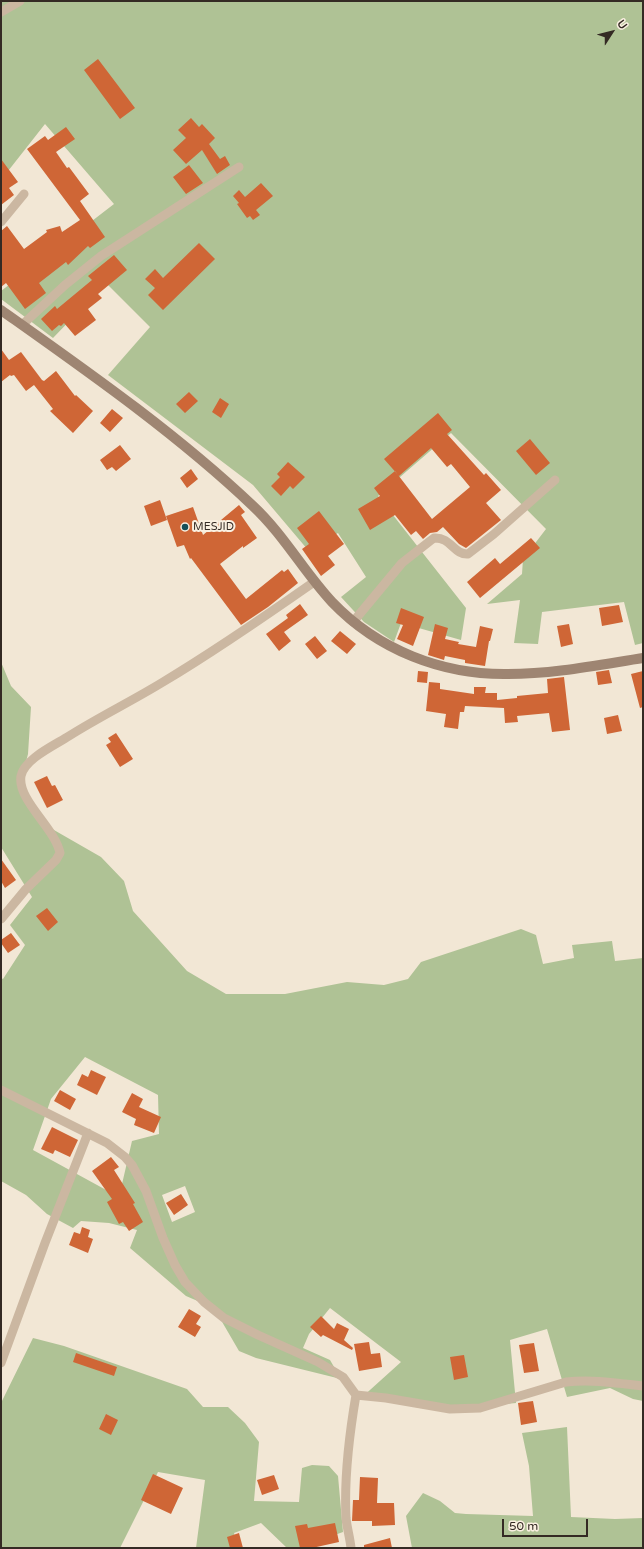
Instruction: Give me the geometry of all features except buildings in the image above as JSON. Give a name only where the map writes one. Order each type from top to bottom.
[{"type":"street","points":[[1,12],[20,1]]},
{"type":"street","points":[[22,325],[65,285],[101,256],[239,167]]},
{"type":"street","points":[[1,222],[24,194]]},
{"type":"street","points":[[1,310],[147,416],[230,484],[283,538],[314,582],[333,603],[353,622],[395,649],[438,666],[464,671],[507,674],[539,673],[643,658]]},
{"type":"street","points":[[353,622],[402,563],[430,540],[434,538],[445,540],[462,554],[468,554],[494,534],[555,480]]},
{"type":"street","points":[[1,919],[26,889],[56,860],[60,853],[48,828],[24,793],[21,778],[26,766],[33,759],[78,731],[163,682],[238,636],[314,582]]},
{"type":"street","points":[[1,1090],[88,1133],[119,1151],[132,1165],[146,1191],[163,1238],[175,1265],[185,1282],[204,1302],[224,1318],[318,1362],[343,1377],[356,1396],[350,1429],[346,1476],[346,1519],[352,1548]]},
{"type":"street","points":[[1,1364],[45,1243],[88,1133]]},
{"type":"street","points":[[356,1396],[386,1398],[450,1409],[480,1408],[566,1382],[579,1380],[603,1381],[643,1386]]},
{"type":"green space","points":[[1,1],[643,1],[643,643],[635,645],[624,602],[542,612],[538,644],[514,643],[520,600],[487,604],[522,574],[523,559],[546,529],[451,433],[378,496],[466,608],[461,640],[401,623],[394,642],[364,622],[341,597],[366,577],[338,533],[308,550],[253,485],[108,375],[150,327],[106,283],[53,338],[1,299],[1,291],[114,204],[45,124],[1,180]]},
{"type":"green space","points":[[1,662],[11,686],[31,707],[28,754],[21,781],[40,822],[101,857],[124,881],[133,911],[187,971],[226,994],[285,994],[347,982],[384,985],[408,979],[421,962],[521,929],[536,935],[543,964],[574,958],[572,945],[612,941],[615,961],[643,958],[643,1401],[633,1399],[610,1388],[567,1397],[547,1329],[510,1340],[516,1403],[461,1408],[360,1399],[401,1362],[330,1308],[309,1334],[303,1348],[330,1360],[341,1379],[256,1358],[239,1351],[214,1308],[186,1296],[130,1248],[137,1230],[109,1223],[81,1221],[73,1228],[47,1214],[26,1195],[1,1181],[1,978],[3,979],[25,945],[10,925],[32,897],[1,847]],"holes":[[[85,1057],[158,1095],[159,1134],[132,1141],[119,1197],[33,1150],[51,1099]],[[185,1186],[195,1212],[172,1222],[162,1195]]]},
{"type":"green space","points":[[33,1338],[64,1346],[187,1389],[203,1407],[228,1407],[245,1423],[259,1442],[254,1501],[299,1502],[302,1468],[312,1465],[329,1466],[338,1476],[343,1532],[298,1548],[287,1548],[261,1523],[234,1533],[238,1548],[196,1548],[205,1480],[158,1472],[120,1548],[1,1548],[1,1403]]},
{"type":"green space","points":[[567,1427],[571,1517],[615,1519],[643,1518],[643,1548],[412,1548],[406,1516],[423,1493],[440,1501],[455,1513],[533,1516],[529,1466],[522,1433]]},
{"type":"place","name":"MESJID","points":[[185,527]]}]
